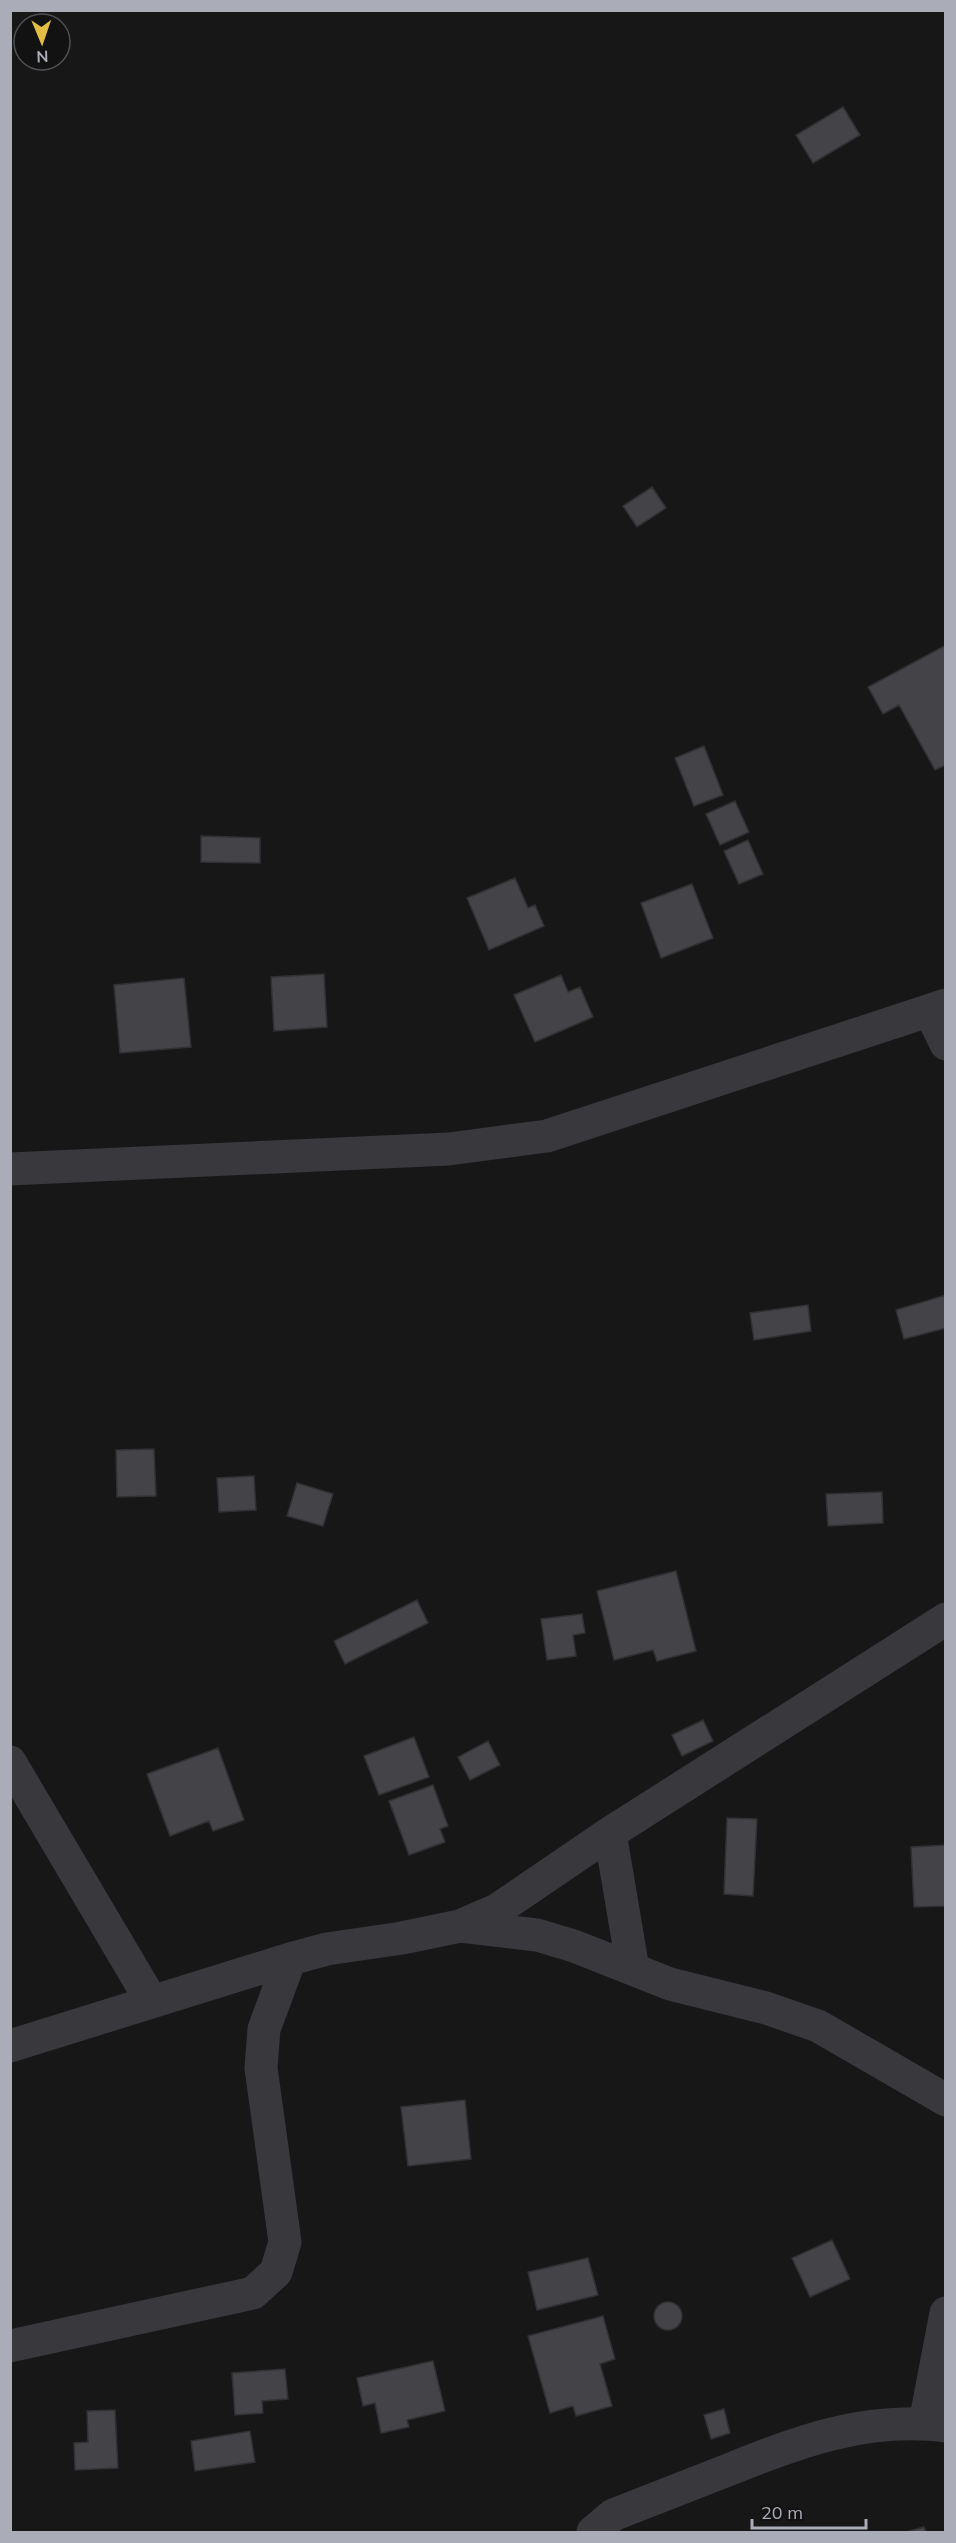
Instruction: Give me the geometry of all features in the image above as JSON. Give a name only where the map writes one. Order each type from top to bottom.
[{"type":"street","points":[[10,1170],[449,1149],[547,1136],[938,1008],[945,1044]]},
{"type":"street","points":[[10,2046],[290,1959],[327,1949],[402,1938],[460,1926],[497,1910],[610,1833],[945,1619]]},
{"type":"street","points":[[10,1762],[152,2002]]},
{"type":"street","points":[[610,1833],[633,1969]]},
{"type":"street","points":[[460,1926],[537,1935],[574,1946],[670,1984],[766,2008],[818,2026],[945,2100]]},
{"type":"street","points":[[10,2346],[253,2293],[276,2272],[285,2242],[261,2068],[264,2030],[290,1959]]},
{"type":"street","points":[[593,2532],[613,2515],[789,2445],[849,2428],[888,2423],[935,2424],[945,2313]]},
{"type":"building","points":[[843,107],[860,135],[813,163],[796,135]]},
{"type":"building","points":[[652,487],[666,508],[637,527],[623,506]]},
{"type":"building","points":[[946,645],[946,765],[935,770],[899,705],[883,714],[868,687]]},
{"type":"building","points":[[704,746],[723,795],[694,806],[675,758]]},
{"type":"building","points":[[735,801],[749,832],[720,845],[706,814]]},
{"type":"building","points":[[201,836],[260,838],[260,863],[201,862]]},
{"type":"building","points":[[748,840],[763,874],[739,884],[724,851]]},
{"type":"building","points":[[515,878],[528,908],[535,905],[544,926],[489,950],[467,898]]},
{"type":"building","points":[[692,884],[713,938],[661,958],[641,903]]},
{"type":"building","points":[[324,974],[327,1027],[274,1031],[271,977]]},
{"type":"building","points":[[561,975],[568,992],[580,987],[593,1017],[535,1042],[514,995]]},
{"type":"building","points":[[184,978],[191,1047],[120,1053],[114,985]]},
{"type":"building","points":[[946,1295],[946,1328],[904,1339],[896,1310]]},
{"type":"building","points":[[808,1305],[811,1331],[754,1340],[750,1313]]},
{"type":"building","points":[[154,1449],[156,1496],[117,1497],[116,1450]]},
{"type":"building","points":[[254,1476],[256,1510],[219,1512],[217,1478]]},
{"type":"building","points":[[297,1483],[333,1494],[323,1526],[287,1516]]},
{"type":"building","points":[[882,1492],[883,1523],[828,1526],[826,1494]]},
{"type":"building","points":[[676,1571],[696,1651],[657,1661],[653,1650],[614,1660],[597,1591]]},
{"type":"building","points":[[417,1600],[428,1623],[345,1664],[334,1641]]},
{"type":"building","points":[[582,1614],[585,1633],[573,1635],[576,1656],[547,1660],[541,1619]]},
{"type":"building","points":[[703,1720],[713,1741],[682,1756],[672,1735]]},
{"type":"building","points":[[414,1737],[429,1777],[379,1795],[364,1756]]},
{"type":"building","points":[[488,1741],[500,1765],[470,1780],[458,1757]]},
{"type":"building","points":[[218,1748],[244,1820],[213,1831],[209,1821],[170,1836],[147,1774]]},
{"type":"building","points":[[433,1785],[448,1826],[440,1829],[445,1842],[409,1855],[389,1801]]},
{"type":"building","points":[[727,1818],[757,1819],[753,1896],[724,1894]]},
{"type":"building","points":[[946,1845],[946,1906],[914,1907],[911,1847]]},
{"type":"building","points":[[465,2100],[471,2159],[408,2166],[401,2107]]},
{"type":"building","points":[[832,2240],[850,2279],[810,2297],[792,2258]]},
{"type":"building","points":[[588,2258],[598,2295],[537,2310],[528,2272]]},
{"type":"building","points":[[668,2302],[678,2306],[682,2316],[678,2326],[668,2330],[658,2326],[654,2316],[658,2306]]},
{"type":"building","points":[[603,2316],[615,2359],[600,2364],[612,2406],[576,2416],[573,2406],[550,2413],[528,2336]]},
{"type":"building","points":[[433,2361],[445,2411],[407,2420],[409,2427],[381,2433],[375,2403],[363,2406],[357,2378]]},
{"type":"building","points":[[285,2369],[288,2399],[262,2401],[263,2413],[235,2415],[232,2373]]},
{"type":"building","points":[[724,2409],[730,2433],[711,2439],[704,2415]]},
{"type":"building","points":[[115,2410],[118,2468],[75,2470],[74,2443],[88,2442],[87,2411]]},
{"type":"building","points":[[250,2431],[255,2462],[195,2471],[191,2441]]},
{"type":"building","points":[[924,2527],[926,2532],[906,2532]]}]
